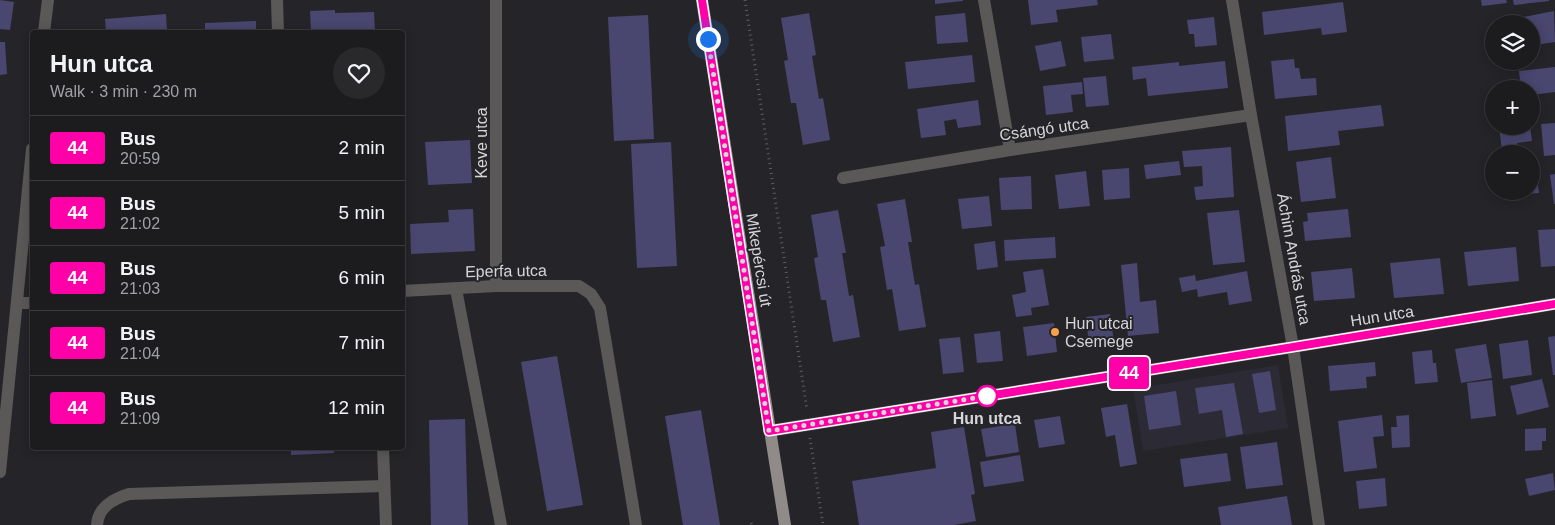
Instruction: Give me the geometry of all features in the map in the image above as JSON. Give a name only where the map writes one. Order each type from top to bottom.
[{"type":"main road","name":"Mikepércsi út","points":[[702,0],[785,525]]},
{"type":"street","points":[[44,30],[48,0]]},
{"type":"street","points":[[277,0],[278,30]]},
{"type":"street","name":"Keve utca","points":[[496,0],[496,286]]},
{"type":"street","points":[[984,0],[1010,150]]},
{"type":"street","name":"Áchim András utca","points":[[1232,0],[1293,347],[1318,525]]},
{"type":"street","name":"Csángó utca","points":[[843,178],[1010,150],[1251,115]]},
{"type":"street","points":[[0,472],[30,170]]},
{"type":"street","name":"Eperfa utca","points":[[405,292],[496,286],[579,286],[591,294],[600,308],[636,525]]},
{"type":"street","points":[[456,289],[501,525]]},
{"type":"street","points":[[17,303],[30,303]]},
{"type":"street","name":"Hun utca","points":[[769,431],[1555,304]]},
{"type":"street","points":[[382,450],[386,525]]},
{"type":"street","points":[[97,525],[98,518],[104,507],[115,499],[129,494],[384,486]]},
{"type":"path","points":[[745,0],[823,525]]},
{"type":"shaded area","points":[[1278,365],[1288,428],[1143,451],[1133,389]]},
{"type":"building","points":[[0,0],[14,2],[10,30],[0,29]]},
{"type":"building","points":[[935,0],[963,0],[963,1],[935,4]]},
{"type":"building","points":[[1028,0],[1097,0],[1098,5],[1056,10],[1058,22],[1031,25]]},
{"type":"building","points":[[1481,0],[1506,0],[1507,3],[1482,6]]},
{"type":"building","points":[[1513,0],[1549,0],[1549,1],[1514,5]]},
{"type":"building","points":[[1343,2],[1347,32],[1322,35],[1321,28],[1264,35],[1262,12]]},
{"type":"building","points":[[335,10],[335,13],[374,12],[375,30],[311,30],[310,11]]},
{"type":"building","points":[[1554,11],[1555,42],[1540,44],[1540,15],[1534,15]]},
{"type":"building","points":[[809,13],[816,55],[812,56],[819,99],[823,98],[830,140],[803,145],[796,103],[791,103],[784,61],[788,60],[781,18]]},
{"type":"building","points":[[965,13],[968,42],[937,44],[935,16]]},
{"type":"building","points":[[166,14],[167,30],[106,30],[105,19]]},
{"type":"building","points":[[648,15],[654,139],[614,141],[608,17]]},
{"type":"building","points":[[1214,17],[1217,45],[1195,47],[1194,34],[1189,34],[1187,20]]},
{"type":"building","points":[[256,21],[256,30],[205,30],[205,23]]},
{"type":"building","points":[[1111,34],[1114,59],[1084,62],[1081,37]]},
{"type":"building","points":[[1061,41],[1066,66],[1040,71],[1035,46]]},
{"type":"building","points":[[0,42],[5,42],[7,74],[0,75]]},
{"type":"building","points":[[972,55],[975,82],[908,89],[905,62]]},
{"type":"building","points":[[1294,59],[1295,68],[1299,68],[1301,79],[1316,78],[1317,95],[1275,99],[1271,61]]},
{"type":"building","points":[[1225,61],[1228,88],[1148,96],[1146,78],[1133,80],[1132,67],[1179,62],[1179,66]]},
{"type":"building","points":[[1555,67],[1555,92],[1540,94],[1540,80],[1520,80],[1519,71]]},
{"type":"building","points":[[1106,76],[1109,105],[1086,107],[1083,78]]},
{"type":"building","points":[[1082,82],[1083,94],[1071,95],[1073,112],[1046,115],[1043,86]]},
{"type":"building","points":[[978,100],[981,125],[958,128],[956,119],[944,121],[946,135],[921,138],[917,109]]},
{"type":"building","points":[[1381,105],[1384,126],[1338,131],[1340,145],[1288,151],[1285,116]]},
{"type":"building","points":[[1555,123],[1555,155],[1544,156],[1541,124]]},
{"type":"building","points":[[1500,135],[1531,135],[1532,141],[1517,143],[1517,145],[1501,145]]},
{"type":"building","points":[[470,140],[472,183],[428,185],[425,142]]},
{"type":"building","points":[[671,142],[677,266],[637,268],[631,144]]},
{"type":"building","points":[[1231,147],[1234,197],[1196,200],[1194,187],[1203,186],[1202,166],[1184,167],[1182,151]]},
{"type":"building","points":[[1331,157],[1336,198],[1301,202],[1296,162]]},
{"type":"building","points":[[1179,161],[1181,175],[1146,179],[1144,165]]},
{"type":"building","points":[[1129,168],[1130,198],[1104,200],[1102,170]]},
{"type":"building","points":[[1086,171],[1090,206],[1059,209],[1055,175]]},
{"type":"building","points":[[1555,174],[1555,204],[1554,204],[1550,175]]},
{"type":"building","points":[[1031,176],[1032,209],[1001,210],[999,178]]},
{"type":"building","points":[[989,196],[992,226],[962,229],[958,199]]},
{"type":"building","points":[[905,199],[912,242],[908,242],[915,285],[919,284],[926,327],[899,331],[892,289],[887,290],[880,247],[885,246],[877,204]]},
{"type":"building","points":[[473,209],[475,251],[411,254],[410,224],[449,222],[448,210]]},
{"type":"building","points":[[1348,209],[1351,237],[1305,241],[1303,222],[1308,221],[1307,213]]},
{"type":"building","points":[[838,210],[846,253],[842,253],[849,296],[853,295],[860,337],[833,342],[826,300],[821,300],[814,258],[818,257],[811,215]]},
{"type":"building","points":[[1239,210],[1245,262],[1213,265],[1207,213]]},
{"type":"building","points":[[1555,229],[1555,266],[1541,267],[1538,230]]},
{"type":"building","points":[[1055,237],[1056,258],[1005,261],[1004,240]]},
{"type":"building","points":[[995,241],[998,267],[977,270],[974,244]]},
{"type":"building","points":[[1516,247],[1519,281],[1468,286],[1464,252]]},
{"type":"building","points":[[1440,258],[1444,294],[1394,298],[1390,263]]},
{"type":"building","points":[[1137,263],[1140,302],[1156,300],[1159,333],[1128,336],[1121,265]]},
{"type":"building","points":[[1352,268],[1355,298],[1314,301],[1311,272]]},
{"type":"building","points":[[1043,269],[1049,305],[1031,308],[1032,315],[1016,317],[1012,295],[1026,292],[1023,272]]},
{"type":"building","points":[[1247,271],[1252,301],[1229,305],[1227,292],[1198,297],[1197,289],[1182,292],[1179,278],[1195,275],[1196,281]]},
{"type":"building","points":[[1110,314],[1114,342],[1089,345],[1086,317]]},
{"type":"building","points":[[1054,323],[1057,352],[1027,356],[1023,327]]},
{"type":"building","points":[[1000,331],[1003,361],[977,363],[974,334]]},
{"type":"building","points":[[1555,336],[1555,375],[1553,375],[1548,337]]},
{"type":"building","points":[[960,337],[964,372],[943,374],[939,339]]},
{"type":"building","points":[[1528,340],[1532,375],[1503,379],[1499,344]]},
{"type":"building","points":[[1486,344],[1492,378],[1461,383],[1455,349]]},
{"type":"building","points":[[1432,350],[1433,363],[1436,363],[1438,382],[1415,384],[1412,352]]},
{"type":"building","points":[[557,356],[583,505],[547,511],[521,362]]},
{"type":"building","points":[[1375,362],[1376,376],[1366,377],[1367,388],[1330,391],[1328,366]]},
{"type":"building","points":[[1270,371],[1276,410],[1259,413],[1252,374]]},
{"type":"building","points":[[1542,379],[1549,407],[1517,415],[1510,386]]},
{"type":"building","points":[[1492,380],[1496,416],[1471,419],[1467,383]]},
{"type":"building","points":[[1234,383],[1243,434],[1226,437],[1222,410],[1199,414],[1195,388]]},
{"type":"building","points":[[1176,391],[1181,425],[1149,430],[1144,396]]},
{"type":"building","points":[[1127,404],[1137,464],[1120,467],[1115,435],[1106,437],[1101,408]]},
{"type":"building","points":[[701,410],[720,525],[683,525],[665,416]]},
{"type":"building","points":[[1382,415],[1384,436],[1373,437],[1377,468],[1344,472],[1338,421]]},
{"type":"building","points":[[1409,415],[1410,447],[1392,448],[1391,427],[1397,427],[1396,416]]},
{"type":"building","points":[[1060,416],[1065,444],[1039,448],[1034,420]]},
{"type":"building","points":[[465,419],[468,525],[431,525],[429,420]]},
{"type":"building","points":[[1015,424],[1019,452],[986,457],[981,429]]},
{"type":"building","points":[[964,427],[975,494],[971,495],[976,521],[954,525],[859,525],[852,481],[936,468],[931,432]]},
{"type":"building","points":[[1546,428],[1546,441],[1542,441],[1542,450],[1525,451],[1525,429]]},
{"type":"building","points":[[1277,442],[1283,485],[1246,489],[1240,447]]},
{"type":"building","points":[[291,450],[334,450],[334,453],[291,455]]},
{"type":"building","points":[[1227,453],[1231,481],[1184,487],[1180,459]]},
{"type":"building","points":[[1020,455],[1024,481],[984,487],[980,462]]},
{"type":"building","points":[[1553,473],[1555,490],[1529,496],[1525,479]]},
{"type":"building","points":[[1385,478],[1387,506],[1359,509],[1356,481]]},
{"type":"building","points":[[1287,496],[1292,525],[1221,525],[1218,507]]},
{"type":"bus line","name":"44","points":[[702,0],[769,431],[1555,304]]},
{"type":"place","name":"Hun utcai Csemege","points":[[1055,332]]},
{"type":"place","name":"Hun utca","points":[[987,396]]},
{"type":"route","points":[[708,39],[769,431],[987,396]]}]
